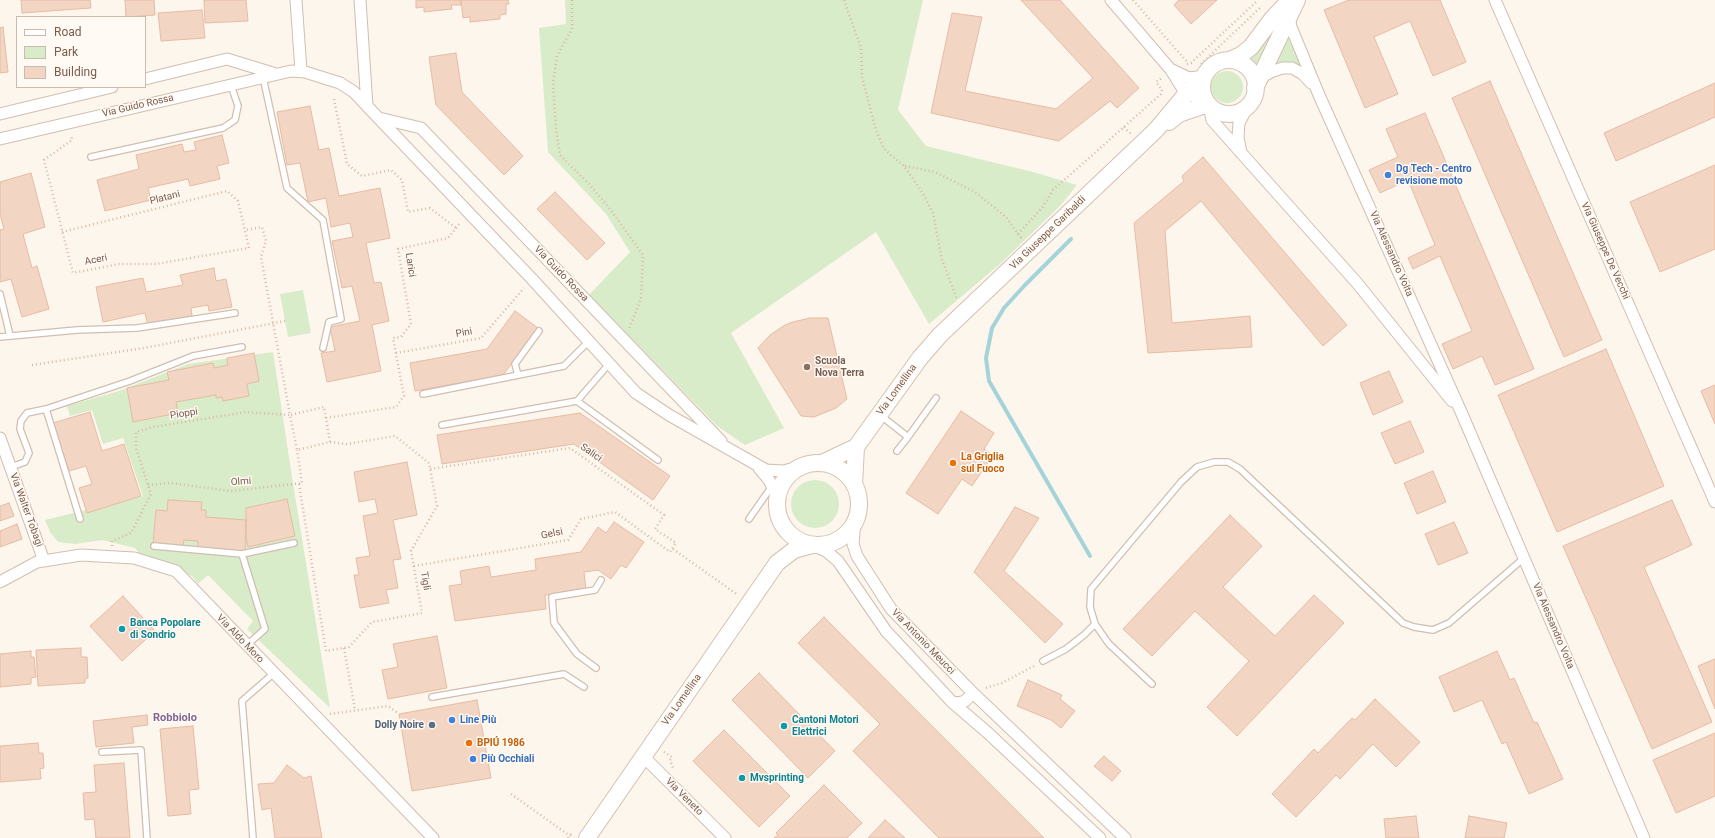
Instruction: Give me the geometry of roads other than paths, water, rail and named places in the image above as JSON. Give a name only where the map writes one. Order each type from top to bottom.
[{"type":"main road","points":[[1290,0],[1272,19],[1251,47],[1241,55],[1230,60],[1218,62],[1209,69],[1199,73],[1202,89],[1207,103],[1216,111],[1225,114],[1238,112],[1248,106],[1297,0]]},
{"type":"main road","points":[[1230,60],[1238,62],[1248,69],[1258,83]]},
{"type":"main road","name":"Via Giuseppe Garibaldi","points":[[940,336],[1156,130],[1186,94],[1199,73]]},
{"type":"main road","name":"Via Giuseppe Garibaldi","points":[[1156,130],[1180,114],[1207,103]]},
{"type":"main road","name":"Via Lomellina","points":[[822,463],[856,447],[920,358],[940,336]]},
{"type":"main road","points":[[854,485],[856,447]]},
{"type":"main road","points":[[812,463],[822,463],[842,472],[854,485],[859,498],[859,508],[855,522],[850,530],[840,539],[827,544],[812,545],[801,542],[792,536],[780,521],[775,492],[787,476],[798,467],[812,463]]},
{"type":"main road","name":"Via Lomellina","points":[[777,563],[781,546],[780,521]]},
{"type":"main road","name":"Via Lomellina","points":[[587,838],[777,563],[794,550],[812,545]]},
{"type":"street","points":[[296,0],[301,72]]},
{"type":"street","points":[[360,0],[367,106]]},
{"type":"street","points":[[1111,0],[1171,70],[1186,94],[1207,103]]},
{"type":"street","name":"Via Giuseppe De Vecchi","points":[[1495,0],[1715,502]]},
{"type":"street","name":"Via Alessandro Volta","points":[[1289,17],[1291,27],[1320,95],[1462,414],[1644,838]]},
{"type":"street","name":"Via Guido Rossa","points":[[146,79],[227,59],[276,74]]},
{"type":"street","name":"Via Alessandro Volta","points":[[1258,83],[1273,70],[1292,68],[1303,74],[1320,95]]},
{"type":"street","points":[[1171,70],[1179,75],[1189,78],[1199,73]]},
{"type":"street","name":"Via Guido Rossa","points":[[0,139],[276,74],[301,72],[340,83],[354,92],[379,118],[532,279],[636,393],[669,415],[731,452],[766,470],[776,472],[798,467]]},
{"type":"street","points":[[0,114],[108,88]]},
{"type":"street","name":"Via Alessandro Volta","points":[[1207,103],[1212,120],[1357,283],[1462,414]]},
{"type":"street","points":[[1241,154],[1238,137],[1240,123],[1248,106]]},
{"type":"street","name":"Via Guido Rossa","points":[[379,118],[420,128],[731,452]]},
{"type":"street","name":"Via Walter Tobagi","points":[[0,438],[44,561]]},
{"type":"street","name":"Via Guido Rossa","points":[[756,464],[765,474],[775,492]]},
{"type":"street","name":"Via Antonio Meucci","points":[[855,522],[853,544],[857,556],[891,609],[973,692],[1126,838]]},
{"type":"street","name":"Via Antonio Meucci","points":[[812,545],[826,551],[838,561],[886,631],[952,702],[988,733],[1100,838]]},
{"type":"street","name":"Via Aldo Moro","points":[[0,582],[37,562],[81,555],[134,558],[176,571],[432,838]]},
{"type":"street","points":[[952,702],[959,703],[965,701],[973,692]]},
{"type":"street","name":"Via Veneto","points":[[644,756],[724,838]]},
{"type":"lane","points":[[262,77],[287,188],[323,220],[341,319],[329,322],[323,348]]},
{"type":"lane","points":[[91,157],[223,128],[235,120],[238,106],[231,84]]},
{"type":"lane","points":[[0,294],[10,336]]},
{"type":"lane","points":[[0,336],[77,330],[137,328],[235,313]]},
{"type":"lane","points":[[518,375],[516,364],[539,331]]},
{"type":"lane","points":[[423,394],[564,366],[589,341]]},
{"type":"lane","points":[[11,467],[25,462],[29,453],[20,429],[21,421],[27,413],[46,409],[130,381],[193,356],[242,347]]},
{"type":"lane","points":[[442,425],[577,401],[609,364]]},
{"type":"lane","points":[[897,451],[936,398]]},
{"type":"lane","points":[[577,401],[658,460]]},
{"type":"lane","points":[[46,409],[80,519]]},
{"type":"lane","points":[[880,415],[908,437]]},
{"type":"lane","points":[[1152,684],[1109,644],[1095,624],[1090,607],[1091,589],[1180,482],[1197,467],[1214,462],[1228,462],[1240,469],[1403,622],[1414,627],[1433,630],[1449,623],[1524,558]]},
{"type":"lane","points":[[749,519],[775,492]]},
{"type":"lane","points":[[154,546],[242,554],[294,543]]},
{"type":"lane","points":[[242,554],[265,629],[247,646]]},
{"type":"lane","points":[[596,668],[577,654],[554,623],[552,596],[595,590],[601,580]]},
{"type":"lane","points":[[1043,662],[1066,649],[1095,624]]},
{"type":"lane","points":[[253,838],[242,701],[274,673]]},
{"type":"lane","points":[[432,697],[564,674],[584,686]]},
{"type":"lane","points":[[102,752],[141,750],[148,838]]},
{"type":"waterway","points":[[1071,239],[1004,308],[992,328],[986,358],[989,381],[1090,556]]},
{"type":"place","name":"Dg Tech - Centro revisione moto","points":[[1388,175]]},
{"type":"place","name":"Scuola Nova Terra","points":[[807,367]]},
{"type":"place","name":"La Griglia sul Fuoco","points":[[953,463]]},
{"type":"place","name":"Banca Popolare di Sondrio","points":[[122,629]]},
{"type":"place","name":"Line Più","points":[[452,720]]},
{"type":"place","name":"Dolly Noire","points":[[432,725]]},
{"type":"place","name":"Cantoni Motori Elettrici","points":[[784,726]]},
{"type":"place","name":"BPIÚ 1986","points":[[469,743]]},
{"type":"place","name":"Più Occhiali","points":[[473,759]]},
{"type":"place","name":"Mvsprinting","points":[[742,778]]},
{"type":"district","name":"Robbiolo","points":[[175,718]]}]
